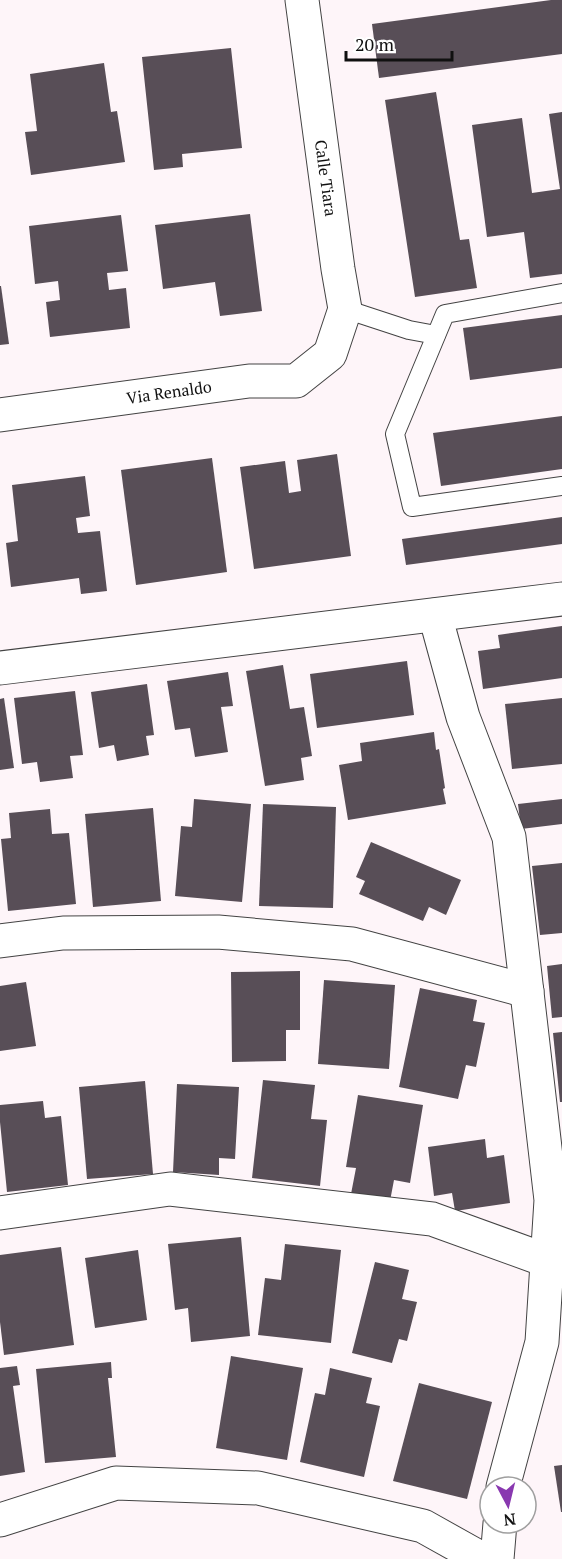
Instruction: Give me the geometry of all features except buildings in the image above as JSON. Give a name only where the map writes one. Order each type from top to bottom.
[{"type":"street","name":"Calle Tiara","points":[[302,0],[345,309],[330,354]]},
{"type":"street","name":"Via Renaldo","points":[[0,415],[249,381],[296,381],[330,354]]},
{"type":"street","points":[[0,668],[562,599]]},
{"type":"street","points":[[435,615],[463,717],[509,837],[551,1200],[555,1263],[542,1342],[506,1475]]},
{"type":"street","points":[[0,941],[63,933],[218,932],[352,944],[527,991]]},
{"type":"street","points":[[0,1213],[170,1190],[432,1219],[555,1263]]},
{"type":"street","points":[[0,1520],[116,1483],[258,1488],[423,1526],[482,1559]]},
{"type":"street","points":[[497,1559],[499,1535]]},
{"type":"lane","points":[[562,293],[445,314],[395,434],[412,507],[562,486]]},
{"type":"lane","points":[[345,309],[409,330],[436,335]]}]
